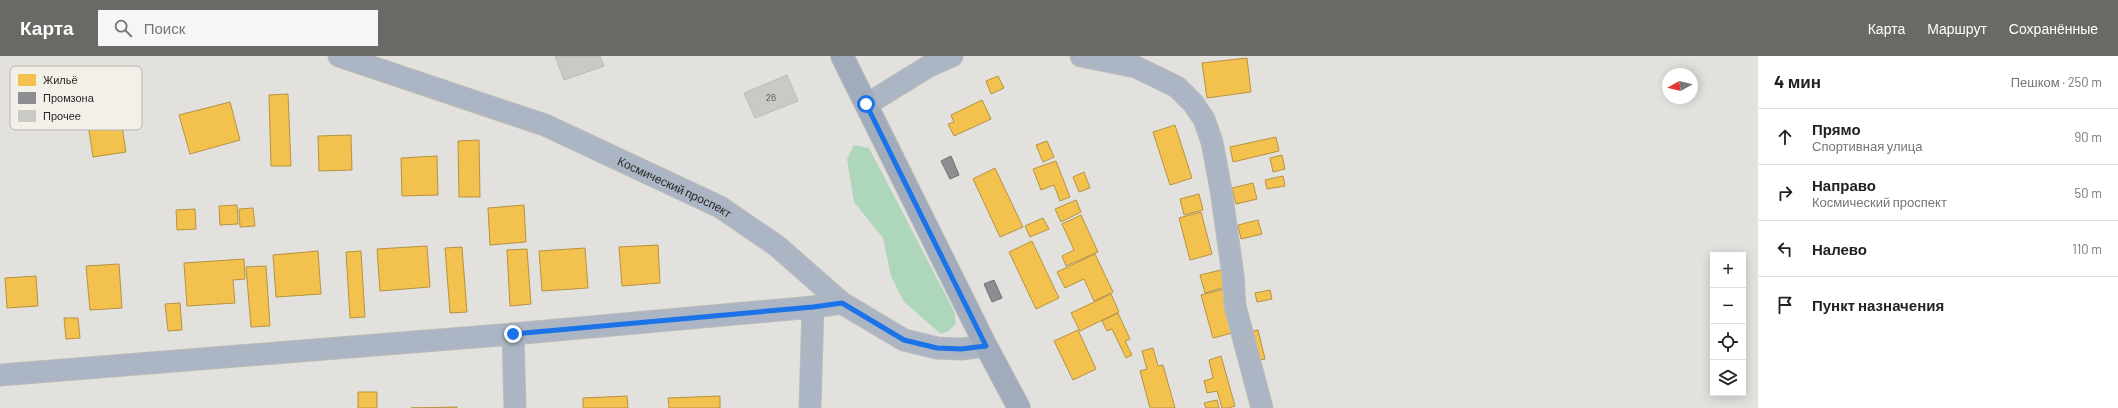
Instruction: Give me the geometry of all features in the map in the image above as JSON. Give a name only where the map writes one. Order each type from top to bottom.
[{"type":"street","name":"Космический проспект","points":[[338,56],[546,125],[720,207],[777,246],[842,303],[904,340],[937,348],[961,349],[986,346]]},
{"type":"street","points":[[842,56],[986,346],[1019,408]]},
{"type":"street","points":[[866,104],[929,66],[952,56]]},
{"type":"street","points":[[1081,56],[1136,67],[1177,87],[1193,103],[1204,120],[1212,142],[1221,190],[1233,275],[1235,306],[1262,408]]},
{"type":"street","points":[[0,375],[513,334],[813,307],[842,303]]},
{"type":"street","points":[[810,408],[813,307]]},
{"type":"street","points":[[513,334],[515,408]]},
{"type":"green space","points":[[854,145],[869,148],[954,311],[956,323],[949,331],[941,334],[904,302],[891,276],[883,238],[854,202],[847,159]]},
{"type":"building: Жильё","points":[[1247,58],[1251,92],[1207,98],[1202,63]]},
{"type":"building: Жильё","points":[[998,76],[1004,88],[991,94],[986,81]]},
{"type":"building: Жильё","points":[[288,94],[291,166],[271,166],[269,95]]},
{"type":"building: Жильё","points":[[982,100],[991,119],[954,136],[948,124],[954,122],[951,115]]},
{"type":"building: Жильё","points":[[230,102],[240,140],[190,154],[179,115]]},
{"type":"building: Жильё","points":[[1175,125],[1192,178],[1170,185],[1153,132]]},
{"type":"building: Жильё","points":[[89,130],[123,130],[126,152],[93,157]]},
{"type":"building: Жильё","points":[[351,135],[352,170],[319,171],[318,136]]},
{"type":"building: Жильё","points":[[1276,137],[1279,151],[1233,162],[1230,147]]},
{"type":"building: Жильё","points":[[479,140],[480,197],[459,197],[458,141]]},
{"type":"building: Жильё","points":[[1047,141],[1054,157],[1043,162],[1036,145]]},
{"type":"building: Жильё","points":[[1282,155],[1285,169],[1273,172],[1270,158]]},
{"type":"building: Жильё","points":[[437,156],[438,195],[402,196],[401,158]]},
{"type":"building: Жильё","points":[[1056,161],[1070,197],[1060,201],[1054,185],[1041,190],[1033,169]]},
{"type":"building: Жильё","points":[[995,168],[1023,227],[1000,237],[973,179]]},
{"type":"building: Жильё","points":[[1084,172],[1090,188],[1079,192],[1073,177]]},
{"type":"building: Жильё","points":[[1283,176],[1285,186],[1267,189],[1265,180]]},
{"type":"building: Жильё","points":[[1253,183],[1257,199],[1236,204],[1232,188]]},
{"type":"building: Жильё","points":[[1199,194],[1203,210],[1184,215],[1180,199]]},
{"type":"building: Жильё","points":[[1076,200],[1081,212],[1061,222],[1055,209]]},
{"type":"building: Жильё","points":[[237,205],[238,224],[220,225],[219,206]]},
{"type":"building: Жильё","points":[[524,205],[526,242],[490,245],[488,208]]},
{"type":"building: Жильё","points":[[253,208],[255,226],[240,227],[239,209]]},
{"type":"building: Жильё","points":[[195,209],[196,229],[177,230],[176,210]]},
{"type":"building: Жильё","points":[[1201,212],[1212,254],[1190,260],[1179,218]]},
{"type":"building: Жильё","points":[[1081,215],[1098,252],[1066,266],[1062,256],[1074,250],[1062,224]]},
{"type":"building: Жильё","points":[[1043,218],[1049,229],[1030,237],[1025,226]]},
{"type":"building: Жильё","points":[[1258,220],[1262,234],[1241,239],[1238,225]]},
{"type":"building: Жильё","points":[[1032,241],[1059,298],[1036,309],[1009,252]]},
{"type":"building: Жильё","points":[[658,245],[660,283],[622,286],[619,247]]},
{"type":"building: Жильё","points":[[427,246],[430,287],[380,291],[377,249]]},
{"type":"building: Жильё","points":[[462,247],[467,312],[450,313],[445,248]]},
{"type":"building: Жильё","points":[[585,248],[588,288],[542,291],[539,251]]},
{"type":"building: Жильё","points":[[527,249],[531,304],[510,306],[507,250]]},
{"type":"building: Жильё","points":[[318,251],[321,294],[276,297],[273,255]]},
{"type":"building: Жильё","points":[[361,251],[365,317],[350,318],[346,252]]},
{"type":"building: Жильё","points":[[1095,254],[1113,292],[1094,301],[1084,279],[1065,288],[1057,272]]},
{"type":"building: Жильё","points":[[244,259],[245,279],[233,280],[235,303],[187,306],[184,263]]},
{"type":"building: Жильё","points":[[119,264],[122,308],[90,310],[86,266]]},
{"type":"building: Жильё","points":[[266,266],[270,326],[251,327],[246,267]]},
{"type":"building: Жильё","points":[[1221,270],[1225,287],[1205,293],[1200,275]]},
{"type":"building: Жильё","points":[[36,276],[38,306],[7,308],[5,278]]},
{"type":"building: Жильё","points":[[1224,289],[1236,332],[1213,338],[1201,295]]},
{"type":"building: Жильё","points":[[1270,290],[1272,299],[1257,302],[1255,293]]},
{"type":"building: Жильё","points":[[1111,294],[1119,312],[1080,331],[1071,313]]},
{"type":"building: Жильё","points":[[180,303],[182,330],[168,331],[165,304]]},
{"type":"building: Жильё","points":[[1118,313],[1130,339],[1125,341],[1132,355],[1126,358],[1112,329],[1107,331],[1102,321]]},
{"type":"building: Жильё","points":[[64,318],[78,318],[80,338],[66,339]]},
{"type":"building: Жильё","points":[[1078,330],[1096,369],[1073,380],[1054,341]]},
{"type":"building: Жильё","points":[[1258,330],[1265,359],[1255,361],[1249,332]]},
{"type":"building: Жильё","points":[[1153,348],[1158,366],[1163,365],[1175,408],[1150,408],[1140,371],[1147,369],[1142,351]]},
{"type":"building: Жильё","points":[[1221,356],[1235,406],[1229,408],[1222,408],[1217,391],[1207,393],[1204,381],[1213,378],[1209,360]]},
{"type":"building: Жильё","points":[[358,392],[377,392],[377,408],[358,408]]},
{"type":"building: Жильё","points":[[627,396],[628,408],[583,408],[583,398]]},
{"type":"building: Жильё","points":[[720,396],[720,408],[669,408],[668,398]]},
{"type":"building: Жильё","points":[[1217,400],[1219,408],[1206,408],[1204,403]]},
{"type":"building: Жильё","points":[[457,407],[457,408],[411,408]]},
{"type":"building: Промзона","points":[[951,156],[959,175],[950,179],[941,161]]},
{"type":"building: Промзона","points":[[994,280],[1002,298],[992,302],[984,284]]},
{"type":"building: Прочее","points":[[555,56],[600,56],[604,66],[564,80]]},
{"type":"building: Прочее","points":[[787,75],[798,101],[755,118],[744,93]]},
{"type":"route","points":[[513,334],[813,307],[842,303],[904,340],[937,348],[961,349],[986,346],[866,104]]}]
